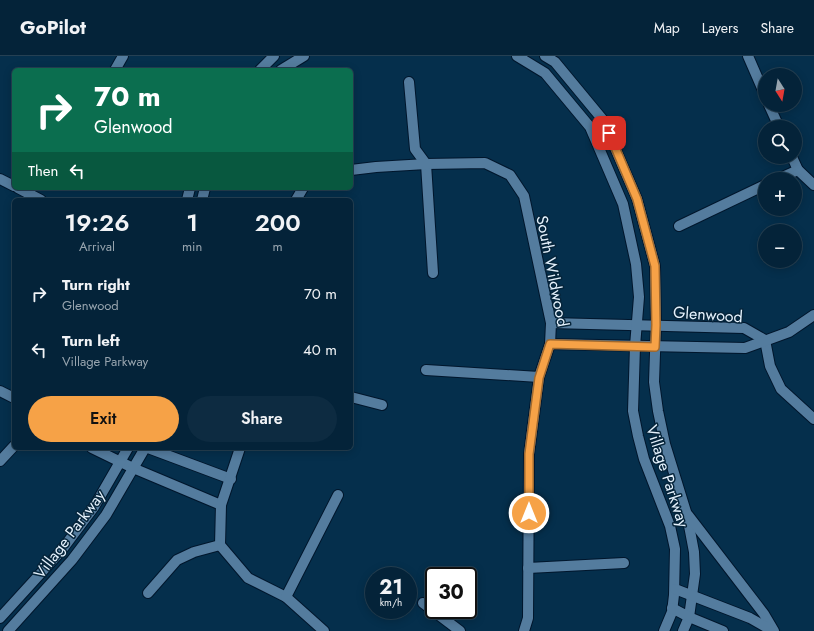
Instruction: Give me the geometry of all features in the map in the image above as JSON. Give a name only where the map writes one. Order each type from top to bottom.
[{"type":"street","points":[[116,68],[123,56]]},
{"type":"street","points":[[262,68],[274,56]]},
{"type":"street","points":[[284,68],[304,56]]},
{"type":"street","name":"Village Parkway","points":[[517,56],[545,73],[590,127],[623,204],[636,264],[639,297],[636,325],[633,411],[644,459],[670,526],[674,549],[675,589],[672,608],[664,631]]},
{"type":"street","name":"Village Parkway","points":[[545,56],[555,62],[603,120],[637,199],[655,266],[656,325],[654,382],[665,444],[688,514],[694,552],[695,574],[689,618],[683,631]]},
{"type":"street","points":[[748,56],[758,79]]},
{"type":"street","points":[[409,82],[415,149],[426,164],[433,273]]},
{"type":"street","name":"South Wildwood","points":[[353,170],[426,164],[485,163],[510,175],[524,196],[551,323],[550,344],[539,378],[529,454],[528,618],[524,631]]},
{"type":"street","points":[[795,164],[798,170],[814,185]]},
{"type":"street","points":[[794,172],[798,170]]},
{"type":"street","points":[[0,179],[12,185]]},
{"type":"street","points":[[679,226],[758,188]]},
{"type":"street","points":[[22,190],[37,198]]},
{"type":"street","name":"Glenwood","points":[[550,344],[745,348],[789,332],[814,315]]},
{"type":"street","name":"Glenwood","points":[[551,323],[744,328],[765,340]]},
{"type":"street","points":[[765,340],[770,366],[781,389],[814,419]]},
{"type":"street","points":[[426,370],[539,378]]},
{"type":"street","points":[[0,390],[12,397]]},
{"type":"street","points":[[353,398],[382,405]]},
{"type":"street","points":[[0,461],[12,448]]},
{"type":"street","points":[[96,450],[133,468],[221,506]]},
{"type":"street","name":"Village Parkway","points":[[0,618],[61,551],[94,507],[127,450]]},
{"type":"street","name":"Village Parkway","points":[[8,631],[72,560],[98,527],[144,450]]},
{"type":"street","points":[[153,450],[231,479]]},
{"type":"street","points":[[239,450],[221,506],[220,546],[248,578],[286,597],[324,631]]},
{"type":"street","points":[[286,597],[338,495]]},
{"type":"street","points":[[688,514],[764,614],[773,631]]},
{"type":"street","points":[[148,592],[177,560],[194,552],[220,546]]},
{"type":"street","points":[[528,568],[624,563]]},
{"type":"street","points":[[675,589],[750,618],[773,631]]},
{"type":"street","points":[[423,603],[460,631]]},
{"type":"street","points":[[672,608],[689,618],[723,631]]},
{"type":"route","points":[[529,513],[529,454],[539,378],[550,344],[655,347],[655,266],[637,199],[609,133]]}]
